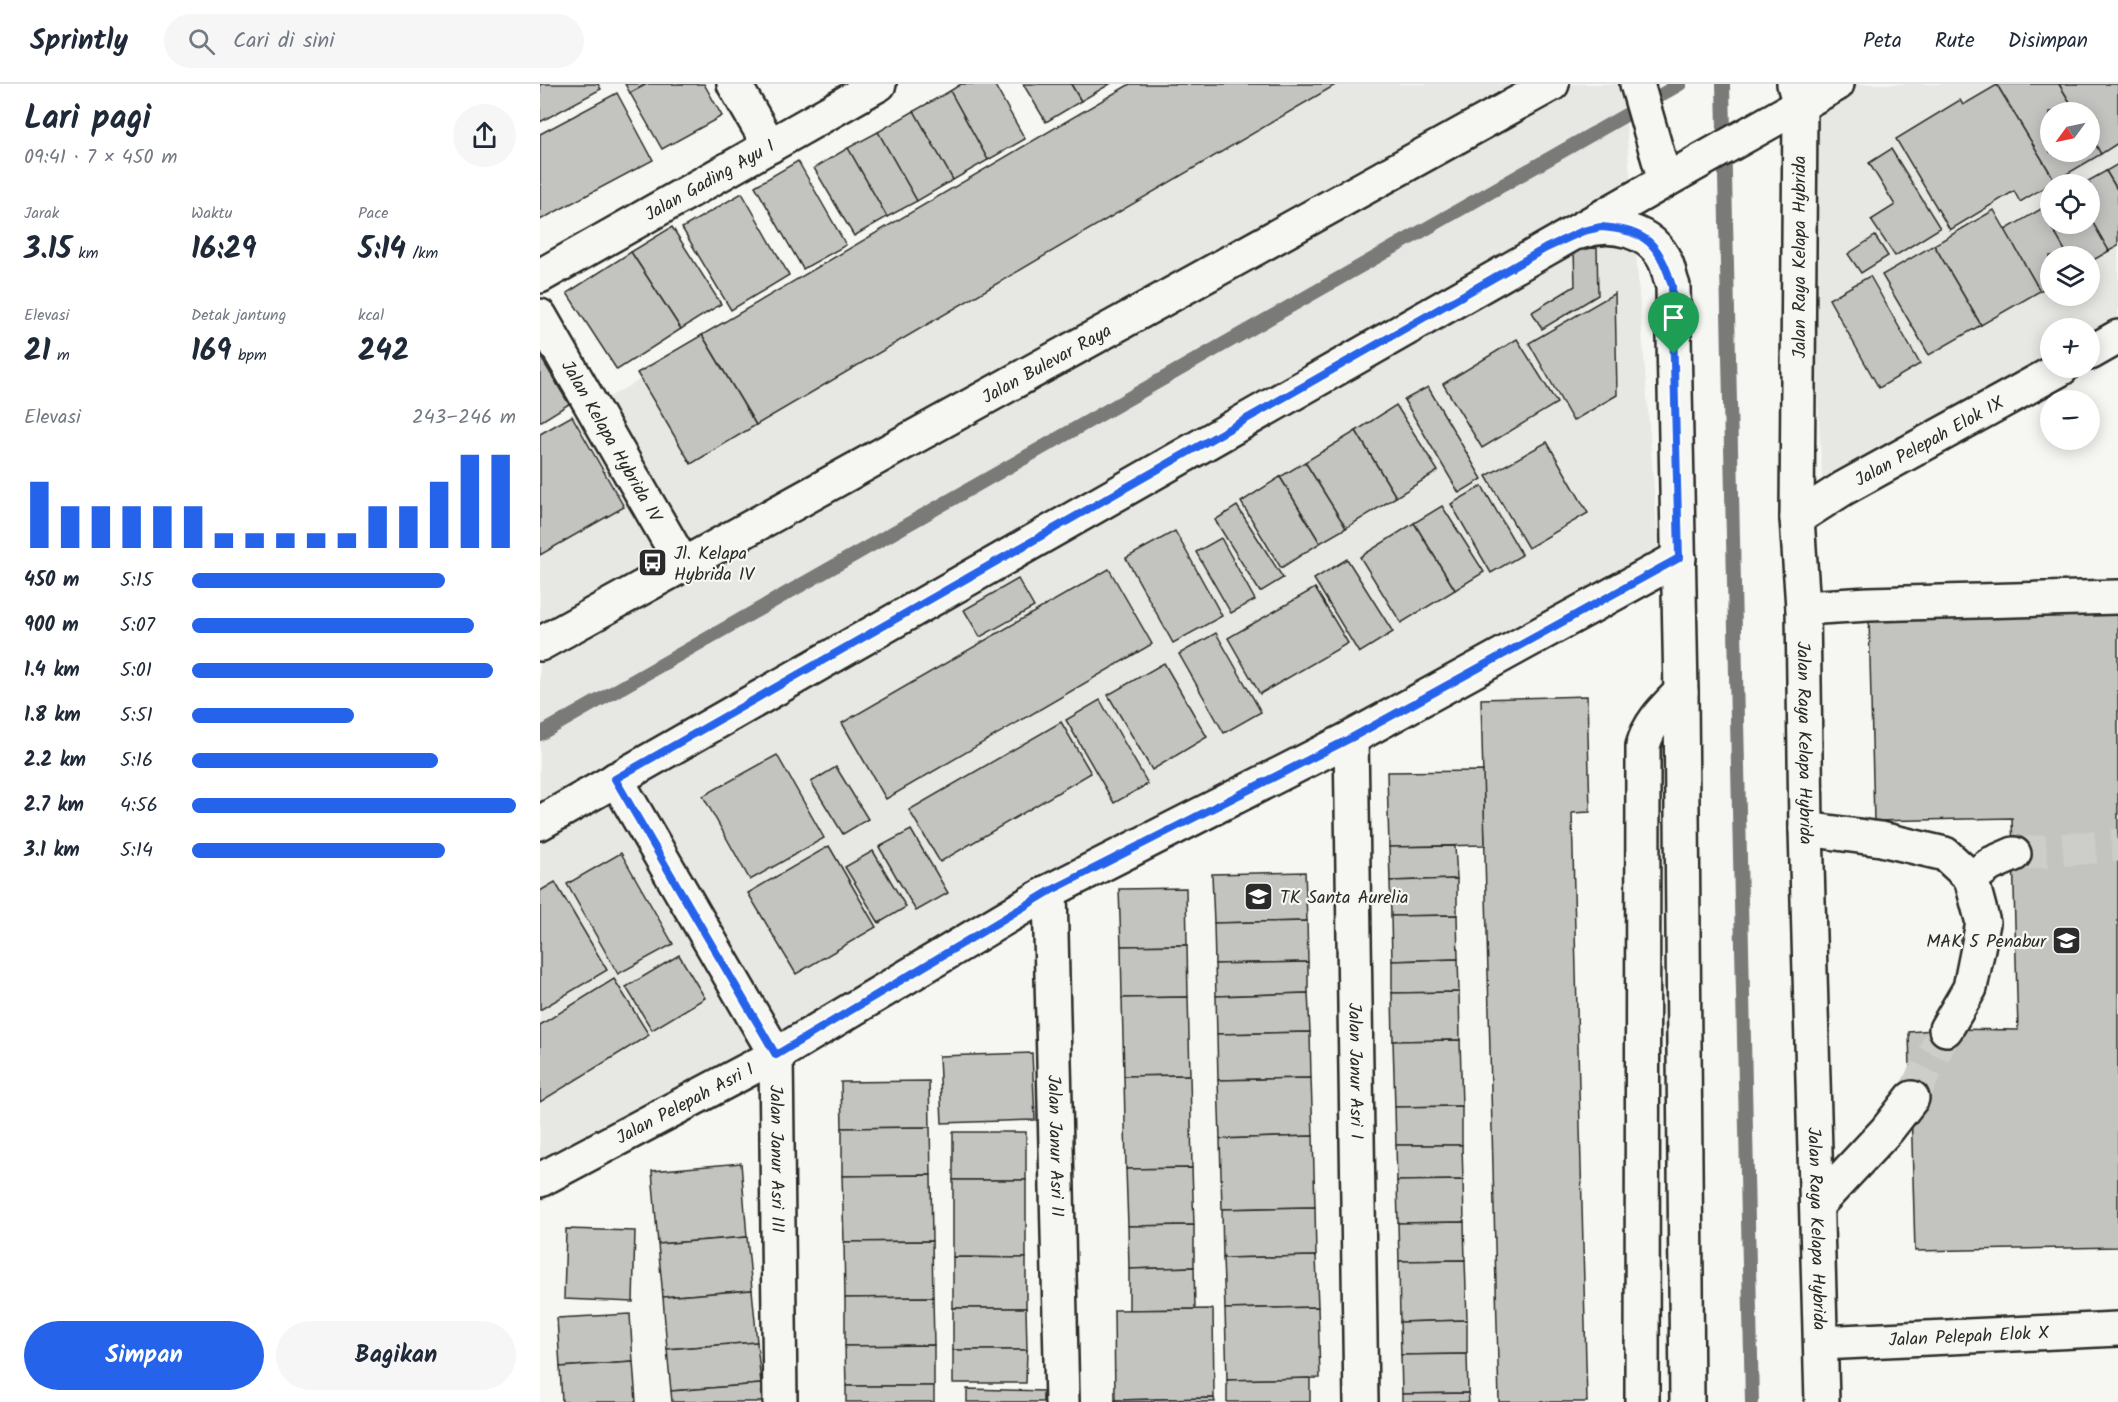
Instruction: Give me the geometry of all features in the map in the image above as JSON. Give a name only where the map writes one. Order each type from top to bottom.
[{"type":"street","points":[[734,84],[770,146]]},
{"type":"street","name":"Jalan Gading Ayu I","points":[[540,276],[879,84]]},
{"type":"street","name":"Jalan Bulevar Raya","points":[[540,644],[1552,84]]},
{"type":"street","points":[[1637,84],[1671,170]]},
{"type":"street","points":[[540,823],[1546,248],[1671,170],[1790,103],[1837,84]]},
{"type":"street","name":"Jalan Raya Kelapa Hybrida","points":[[1790,103],[1797,518],[1803,608],[1806,829],[1822,1402]]},
{"type":"street","points":[[1546,248],[1583,231],[1601,227],[1619,228],[1641,236],[1656,248],[1665,262],[1672,286],[1681,692],[1686,1402]]},
{"type":"street","name":"Jalan Kelapa Hybrida IV","points":[[540,316],[683,565]]},
{"type":"street","points":[[2100,347],[2118,337]]},
{"type":"street","name":"Jalan Pelepah Elok IX","points":[[1797,518],[1844,488],[2044,378]]},
{"type":"street","name":"Jalan Pelepah Asri I","points":[[540,1180],[776,1055],[1050,891],[1351,738],[1679,558]]},
{"type":"street","points":[[1803,608],[2118,597]]},
{"type":"street","points":[[1642,1402],[1643,746],[1647,730],[1681,692]]},
{"type":"street","name":"Jalan Janur Asri I","points":[[1351,738],[1361,1402]]},
{"type":"street","name":"Jalan Janur Asri III","points":[[615,779],[776,1055],[780,1402]]},
{"type":"street","points":[[1806,829],[1881,838],[1945,854],[1971,878],[1983,923],[1970,988],[1946,1029]]},
{"type":"street","points":[[1971,878],[1991,864],[2014,854]]},
{"type":"street","name":"Jalan Janur Asri II","points":[[1050,891],[1062,1402]]},
{"type":"street","points":[[1816,1205],[1887,1130],[1912,1098]]},
{"type":"street","name":"Jalan Pelepah Elok X","points":[[1821,1343],[2118,1329]]},
{"type":"shaded area","points":[[1165,84],[1623,84],[1659,555],[540,1203],[540,436]]},
{"type":"shaded area","points":[[1852,84],[2118,84],[2118,326],[2100,336],[2100,318],[2040,318],[2040,371],[1823,496],[1803,112]]},
{"type":"building","points":[[540,84],[598,84],[601,89],[540,122]]},
{"type":"building","points":[[625,84],[647,84],[630,93]]},
{"type":"building","points":[[647,84],[704,84],[722,116],[662,149],[630,93]]},
{"type":"building","points":[[961,84],[994,84],[1025,139],[988,160],[950,91]]},
{"type":"building","points":[[1023,84],[1071,84],[1081,101],[1046,122]]},
{"type":"building","points":[[1071,84],[1110,84],[1081,101]]},
{"type":"building","points":[[1130,84],[1337,84],[756,425],[702,335]]},
{"type":"building","points":[[2059,84],[2070,102],[2040,102],[2040,156],[1997,85]]},
{"type":"building","points":[[2059,84],[2118,84],[2118,143],[2101,154],[2100,102],[2070,102]]},
{"type":"building","points":[[1997,85],[2040,156],[2040,162],[2044,162],[2051,174],[2040,174],[2040,190],[2020,202],[2014,191],[1950,230],[1896,139],[1960,100],[1963,105]]},
{"type":"building","points":[[950,91],[988,160],[953,180],[914,111]]},
{"type":"building","points":[[617,93],[653,160],[540,220],[540,134]]},
{"type":"building","points":[[914,111],[953,180],[917,201],[878,132]]},
{"type":"building","points":[[878,132],[917,201],[887,217],[848,148]]},
{"type":"building","points":[[848,148],[887,217],[854,236],[814,168]]},
{"type":"building","points":[[1891,149],[1940,228],[1895,256],[1871,220],[1895,205],[1869,163]]},
{"type":"building","points":[[798,161],[846,245],[803,269],[755,186]]},
{"type":"building","points":[[2044,162],[2087,162],[2067,174],[2051,174]]},
{"type":"building","points":[[2118,164],[2118,191],[2106,171]]},
{"type":"building","points":[[2106,171],[2118,191],[2118,246],[2109,251],[2099,234],[2100,174]]},
{"type":"building","points":[[742,193],[789,275],[731,310],[682,228]]},
{"type":"building","points":[[1994,210],[2040,291],[1981,325],[1934,245]]},
{"type":"building","points":[[2040,210],[2040,234],[2055,234],[2062,246],[2040,246],[2040,291],[2005,230]]},
{"type":"building","points":[[672,227],[721,304],[681,329],[631,252]]},
{"type":"building","points":[[2055,234],[2099,234],[2109,251],[2100,256],[2100,246],[2062,246]]},
{"type":"building","points":[[1875,236],[1888,256],[1861,273],[1848,254]]},
{"type":"building","points":[[1934,245],[1981,325],[1929,355],[1882,275]]},
{"type":"building","points":[[1597,248],[1598,295],[1542,329],[1532,312],[1575,286],[1574,249]]},
{"type":"building","points":[[631,252],[681,329],[617,370],[567,293]]},
{"type":"building","points":[[1870,276],[1920,364],[1879,388],[1829,299]]},
{"type":"building","points":[[1615,293],[1617,395],[1573,421],[1529,343]]},
{"type":"building","points":[[702,335],[756,425],[691,464],[637,373]]},
{"type":"building","points":[[1517,339],[1557,403],[1482,448],[1443,384]]},
{"type":"building","points":[[540,356],[569,404],[540,422]]},
{"type":"building","points":[[1428,387],[1482,479],[1459,493],[1404,400]]},
{"type":"building","points":[[1396,405],[1438,471],[1396,497],[1356,431]]},
{"type":"building","points":[[572,416],[624,507],[540,555],[540,434]]},
{"type":"building","points":[[1356,431],[1396,497],[1346,528],[1305,462]]},
{"type":"building","points":[[1547,442],[1588,513],[1528,548],[1486,476]]},
{"type":"building","points":[[1305,462],[1346,528],[1320,543],[1280,477]]},
{"type":"building","points":[[1280,477],[1320,543],[1281,568],[1241,502]]},
{"type":"building","points":[[1482,486],[1522,555],[1491,573],[1451,504]]},
{"type":"building","points":[[1237,506],[1283,578],[1260,592],[1215,520]]},
{"type":"building","points":[[1442,506],[1484,572],[1455,590],[1414,523]]},
{"type":"building","points":[[1414,523],[1455,590],[1401,623],[1360,557]]},
{"type":"building","points":[[1175,531],[1222,616],[1173,643],[1126,558]]},
{"type":"building","points":[[1221,538],[1255,600],[1231,613],[1196,552]]},
{"type":"building","points":[[1347,559],[1393,632],[1359,653],[1314,579]]},
{"type":"building","points":[[1109,569],[1152,644],[886,799],[842,723]]},
{"type":"building","points":[[1018,579],[1034,607],[980,637],[964,610]]},
{"type":"building","points":[[1315,588],[1348,643],[1260,694],[1228,638]]},
{"type":"building","name":"MAK 5 Penabur","points":[[2118,611],[2118,1247],[1915,1251],[1909,1032],[1946,1029],[2018,1030],[2012,818],[1874,821],[1869,617]]},
{"type":"building","points":[[1216,633],[1261,712],[1224,733],[1179,654]]},
{"type":"building","points":[[1164,663],[1207,737],[1152,770],[1108,695]]},
{"type":"building","points":[[1587,696],[1590,812],[1572,813],[1587,1402],[1499,1402],[1481,699]]},
{"type":"building","points":[[1100,700],[1148,784],[1114,803],[1066,720]]},
{"type":"building","points":[[1061,722],[1091,773],[940,862],[909,810]]},
{"type":"building","points":[[777,755],[824,838],[750,880],[703,796]]},
{"type":"building","points":[[836,767],[868,819],[843,834],[811,782]]},
{"type":"building","points":[[1483,771],[1485,845],[1389,847],[1387,772]]},
{"type":"building","points":[[911,830],[948,893],[916,911],[879,847]]},
{"type":"building","points":[[829,846],[876,927],[796,974],[748,893]]},
{"type":"building","points":[[1455,846],[1457,879],[1390,881],[1389,847]]},
{"type":"building","points":[[873,851],[906,907],[879,923],[845,867]]},
{"type":"building","points":[[621,853],[673,944],[618,974],[567,884]]},
{"type":"building","name":"TK Santa Aurelia","points":[[1305,872],[1307,921],[1214,923],[1212,874]]},
{"type":"building","points":[[1457,879],[1457,915],[1391,916],[1390,881]]},
{"type":"building","points":[[555,882],[607,970],[540,1010],[540,891]]},
{"type":"building","points":[[1186,888],[1187,945],[1121,946],[1119,889]]},
{"type":"building","points":[[1457,915],[1458,959],[1392,961],[1391,916]]},
{"type":"building","points":[[1307,921],[1308,962],[1215,964],[1214,923]]},
{"type":"building","points":[[1187,945],[1188,997],[1122,998],[1121,946]]},
{"type":"building","points":[[679,955],[705,998],[652,1030],[626,987]]},
{"type":"building","points":[[1458,959],[1459,992],[1392,993],[1392,961]]},
{"type":"building","points":[[1308,962],[1308,993],[1216,996],[1215,964]]},
{"type":"building","points":[[614,979],[649,1035],[540,1102],[540,1025]]},
{"type":"building","points":[[1459,992],[1460,1040],[1393,1041],[1392,993]]},
{"type":"building","points":[[1308,993],[1310,1032],[1217,1034],[1216,996]]},
{"type":"building","points":[[1188,997],[1190,1075],[1124,1076],[1122,998]]},
{"type":"building","points":[[1310,1032],[1311,1078],[1218,1080],[1217,1034]]},
{"type":"building","points":[[1460,1040],[1462,1106],[1395,1107],[1393,1041]]},
{"type":"building","points":[[1032,1053],[1035,1120],[942,1123],[939,1056]]},
{"type":"building","points":[[1190,1075],[1192,1168],[1126,1169],[1124,1076]]},
{"type":"building","points":[[1311,1078],[1313,1136],[1220,1139],[1218,1080]]},
{"type":"building","points":[[929,1081],[930,1127],[842,1128],[841,1082]]},
{"type":"building","points":[[1462,1106],[1462,1145],[1396,1145],[1395,1107]]},
{"type":"building","points":[[930,1127],[931,1175],[842,1176],[842,1128]]},
{"type":"building","points":[[953,1132],[1026,1132],[1026,1180],[953,1180]]},
{"type":"building","points":[[1313,1136],[1315,1207],[1222,1209],[1220,1139]]},
{"type":"building","points":[[1396,1145],[1462,1145],[1463,1180],[1397,1181]]},
{"type":"building","points":[[741,1163],[747,1237],[658,1244],[652,1171]]},
{"type":"building","points":[[1192,1168],[1194,1225],[1128,1226],[1126,1169]]},
{"type":"building","points":[[931,1175],[932,1241],[844,1242],[842,1176]]},
{"type":"building","points":[[953,1180],[1026,1180],[1026,1258],[953,1257]]},
{"type":"building","points":[[1463,1180],[1464,1222],[1398,1223],[1397,1181]]},
{"type":"building","points":[[1315,1207],[1316,1256],[1223,1258],[1222,1209]]},
{"type":"building","points":[[1464,1222],[1465,1260],[1399,1261],[1398,1223]]},
{"type":"building","points":[[1194,1225],[1194,1267],[1129,1269],[1128,1226]]},
{"type":"building","points":[[566,1229],[635,1231],[633,1302],[564,1299]]},
{"type":"building","points":[[747,1237],[752,1290],[663,1297],[658,1244]]},
{"type":"building","points":[[932,1241],[933,1297],[845,1298],[844,1242]]},
{"type":"building","points":[[1316,1256],[1318,1307],[1225,1309],[1223,1258]]},
{"type":"building","points":[[953,1257],[1026,1258],[1026,1308],[953,1308]]},
{"type":"building","points":[[1465,1260],[1467,1320],[1400,1322],[1399,1261]]},
{"type":"building","points":[[1194,1267],[1195,1309],[1129,1310],[1129,1269]]},
{"type":"building","points":[[752,1290],[757,1342],[667,1349],[663,1297]]},
{"type":"building","points":[[933,1297],[934,1345],[845,1346],[845,1298]]},
{"type":"building","points":[[1318,1307],[1320,1378],[1227,1380],[1225,1309]]},
{"type":"building","points":[[953,1308],[1026,1308],[1027,1350],[953,1350]]},
{"type":"building","points":[[1213,1309],[1214,1398],[1115,1400],[1114,1310]]},
{"type":"building","points":[[630,1314],[633,1362],[560,1367],[557,1318]]},
{"type":"building","points":[[1467,1320],[1467,1354],[1401,1355],[1400,1322]]},
{"type":"building","points":[[757,1342],[761,1384],[671,1391],[667,1349]]},
{"type":"building","points":[[934,1345],[934,1386],[846,1386],[845,1346]]},
{"type":"building","points":[[953,1350],[1027,1350],[1026,1383],[953,1383]]},
{"type":"building","points":[[1467,1354],[1468,1393],[1402,1394],[1401,1355]]},
{"type":"building","points":[[633,1362],[636,1402],[562,1402],[560,1367]]},
{"type":"building","points":[[1310,1378],[1310,1402],[1227,1402],[1227,1380]]},
{"type":"building","points":[[761,1384],[762,1402],[672,1402],[671,1391]]},
{"type":"building","points":[[846,1386],[934,1386],[934,1402],[846,1402]]},
{"type":"building","points":[[967,1389],[1043,1391],[1043,1402],[967,1402]]},
{"type":"building","points":[[1468,1393],[1469,1402],[1402,1402],[1402,1394]]},
{"type":"building","points":[[1214,1398],[1215,1402],[1115,1402],[1115,1400]]},
{"type":"waterway","points":[[540,734],[1680,84]]},
{"type":"waterway","points":[[1723,84],[1752,1402]]},
{"type":"tunnel","points":[[2014,854],[2118,845]]},
{"type":"tunnel","points":[[1912,1098],[1946,1029]]},
{"type":"place","name":"Jl. Kelapa Hybrida IV","points":[[653,563]]},
{"type":"place","name":"TK Santa Aurelia","points":[[1259,897]]},
{"type":"place","name":"MAK 5 Penabur","points":[[2067,941]]},
{"type":"route","points":[[1601,227],[1619,228],[1641,236],[1656,248],[1665,262],[1672,286],[1674,354],[1679,558],[1351,738],[1050,891],[776,1055],[615,779],[1546,248],[1583,231],[1601,227]]}]
